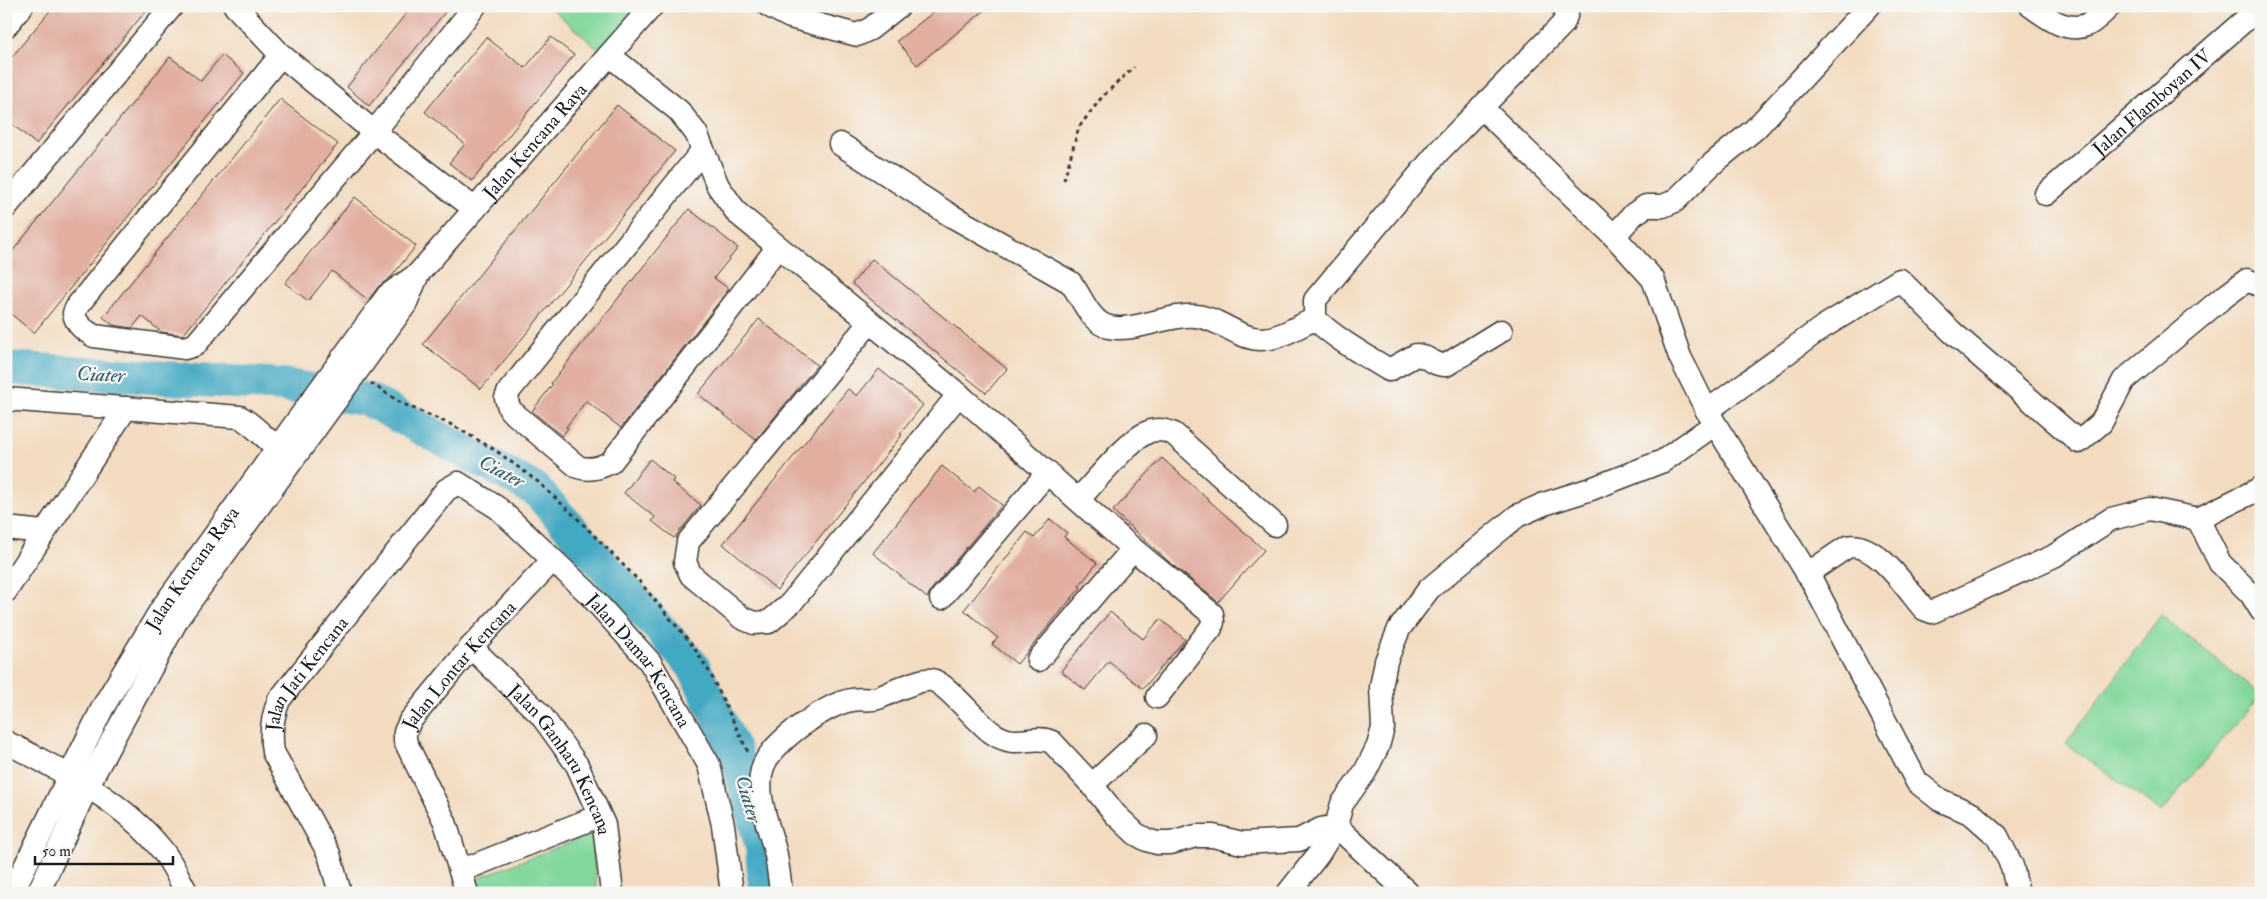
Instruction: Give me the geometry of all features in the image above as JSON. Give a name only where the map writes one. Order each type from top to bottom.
[{"type":"street","points":[[6,26],[22,6]]},
{"type":"street","points":[[6,207],[172,6]]},
{"type":"street","points":[[235,6],[281,55],[374,132],[474,210]]},
{"type":"street","points":[[281,55],[78,305],[74,313],[75,321],[84,330],[94,336],[167,346],[185,348],[195,345],[374,132],[475,6]]},
{"type":"street","name":"Jalan Kencana Raya","points":[[12,893],[178,618],[285,454],[351,369],[388,295],[418,274],[652,6]]},
{"type":"street","points":[[769,6],[790,17],[857,36],[870,29],[899,6]]},
{"type":"street","points":[[1501,331],[1446,366],[1440,366],[1420,354],[1416,354],[1388,370],[1331,333],[1315,319],[1315,300],[1438,151],[1564,24],[1567,13],[1563,6]]},
{"type":"street","points":[[1614,236],[1634,214],[1646,206],[1663,206],[1676,201],[1711,165],[1755,129],[1869,6]]},
{"type":"street","points":[[2031,6],[2050,20],[2072,28],[2089,24],[2110,6]]},
{"type":"street","name":"Jalan Flamboyan IV","points":[[2046,194],[2258,10]]},
{"type":"street","points":[[609,55],[679,111],[696,133],[718,186],[737,213],[959,394],[1133,549],[1212,614],[1214,622],[1212,628],[1158,696]]},
{"type":"street","points":[[1481,107],[1614,236],[1653,279],[1680,357],[1711,418],[1807,574],[1917,782],[1940,800],[1972,814],[1997,836],[2012,866],[2018,893]]},
{"type":"street","points":[[840,144],[950,215],[1070,282],[1081,296],[1090,314],[1098,322],[1108,327],[1121,328],[1195,315],[1259,339],[1282,334],[1315,319]]},
{"type":"street","points":[[703,150],[509,391],[506,398],[510,410],[578,467],[586,469],[603,466],[611,462],[778,247]]},
{"type":"street","points":[[1288,893],[1318,855],[1336,826],[1339,809],[1364,772],[1378,746],[1383,728],[1381,687],[1386,661],[1399,629],[1429,588],[1517,516],[1544,504],[1591,489],[1663,461],[1711,418],[1823,327],[1900,280],[1952,332],[2079,442],[2100,423],[2124,380],[2220,300],[2247,280],[2261,286]]},
{"type":"street","points":[[870,322],[688,542],[685,562],[691,575],[742,618],[754,623],[769,622],[791,603],[959,394]]},
{"type":"street","points":[[6,399],[240,416],[251,423],[285,454]]},
{"type":"street","points":[[6,591],[126,408]]},
{"type":"street","points":[[1079,499],[1136,439],[1149,431],[1164,429],[1174,434],[1276,524]]},
{"type":"street","points":[[941,598],[1048,472]]},
{"type":"street","name":"Jalan Damar Kencana","points":[[458,483],[498,508],[587,592],[650,662],[710,765],[723,825],[732,893]]},
{"type":"street","name":"Jalan Jati Kencana","points":[[340,893],[329,854],[273,752],[271,739],[273,714],[279,700],[421,521],[450,486],[458,483]]},
{"type":"street","points":[[1807,574],[1848,546],[1853,545],[1863,548],[1883,561],[1924,609],[1932,612],[2054,556],[2111,519],[2150,509],[2198,519],[2261,488]]},
{"type":"street","points":[[2198,519],[2220,563],[2251,594],[2261,610]]},
{"type":"street","points":[[6,528],[43,532]]},
{"type":"street","points":[[1038,660],[1133,549]]},
{"type":"street","name":"Jalan Lontar Kencana","points":[[467,893],[445,822],[405,741],[405,732],[410,721],[471,647],[552,561]]},
{"type":"street","name":"Jalan Ganharu Kencana","points":[[471,647],[541,715],[576,765],[604,825],[612,893]]},
{"type":"street","points":[[781,893],[776,857],[761,792],[762,770],[775,747],[805,723],[831,706],[852,700],[871,700],[921,681],[932,680],[952,693],[968,711],[993,733],[1012,742],[1044,738],[1052,742],[1092,784],[1115,814],[1136,834],[1157,843],[1172,843],[1196,836],[1214,836],[1242,843],[1299,840],[1321,829],[1336,826]]},
{"type":"street","points":[[1092,784],[1146,735]]},
{"type":"street","points":[[6,742],[79,780],[127,814],[163,850],[187,893]]},
{"type":"street","name":"Jalan Kencana Raya","points":[[38,893],[79,780]]},
{"type":"street","points":[[460,871],[599,816]]},
{"type":"street","points":[[1336,826],[1408,893]]},
{"type":"path","points":[[1064,180],[1079,127],[1102,97],[1134,66]]},
{"type":"path","points":[[351,369],[383,393],[401,403],[450,424],[495,450],[548,491],[602,542],[640,581],[693,646],[710,673],[744,746],[762,770]]},
{"type":"green space","points":[[549,6],[639,6],[602,53]]},
{"type":"green space","points":[[2161,615],[2261,695],[2161,812],[2066,744]]},
{"type":"green space","points":[[592,834],[597,893],[478,893],[475,879]]},
{"type":"building","points":[[54,6],[150,6],[36,144],[6,119],[6,64]]},
{"type":"building","points":[[412,6],[450,6],[369,106],[347,87]]},
{"type":"building","points":[[941,6],[990,6],[917,65],[897,41]]},
{"type":"building","points":[[486,37],[525,68],[551,37],[574,55],[472,181],[449,163],[465,144],[425,112]]},
{"type":"building","points":[[222,55],[244,73],[34,333],[6,310],[6,259],[170,57],[201,81]]},
{"type":"building","points":[[280,99],[338,144],[183,335],[161,332],[142,316],[132,328],[113,325],[103,317]]},
{"type":"building","points":[[617,105],[675,151],[481,389],[423,344]]},
{"type":"building","points":[[355,197],[416,246],[391,277],[378,287],[368,300],[332,271],[308,301],[285,283]]},
{"type":"building","points":[[689,209],[738,248],[714,278],[729,289],[621,428],[586,401],[566,427],[568,428],[562,436],[532,411],[553,384],[551,383]]},
{"type":"building","points":[[872,259],[1007,369],[986,393],[852,284]]},
{"type":"building","points":[[759,319],[817,365],[756,440],[698,394]]},
{"type":"building","points":[[879,369],[923,405],[900,434],[902,435],[777,590],[723,544],[848,389],[857,396]]},
{"type":"building","points":[[1162,458],[1264,550],[1218,602],[1168,561],[1113,511]]},
{"type":"building","points":[[650,459],[674,479],[672,482],[701,505],[674,538],[652,521],[655,517],[624,493]]},
{"type":"building","points":[[942,466],[974,492],[979,486],[1002,505],[931,590],[927,598],[873,553]]},
{"type":"building","points":[[1050,519],[1067,533],[1064,537],[1097,563],[1079,586],[1081,587],[1017,664],[992,644],[998,638],[964,610],[1027,532],[1034,538]]},
{"type":"building","points":[[1110,612],[1143,639],[1160,619],[1185,639],[1143,689],[1109,661],[1085,690],[1061,671]]},
{"type":"waterway","name":"Ciater","points":[[6,368],[283,385],[369,400],[536,490],[693,666],[735,752],[762,847],[765,893]]}]
